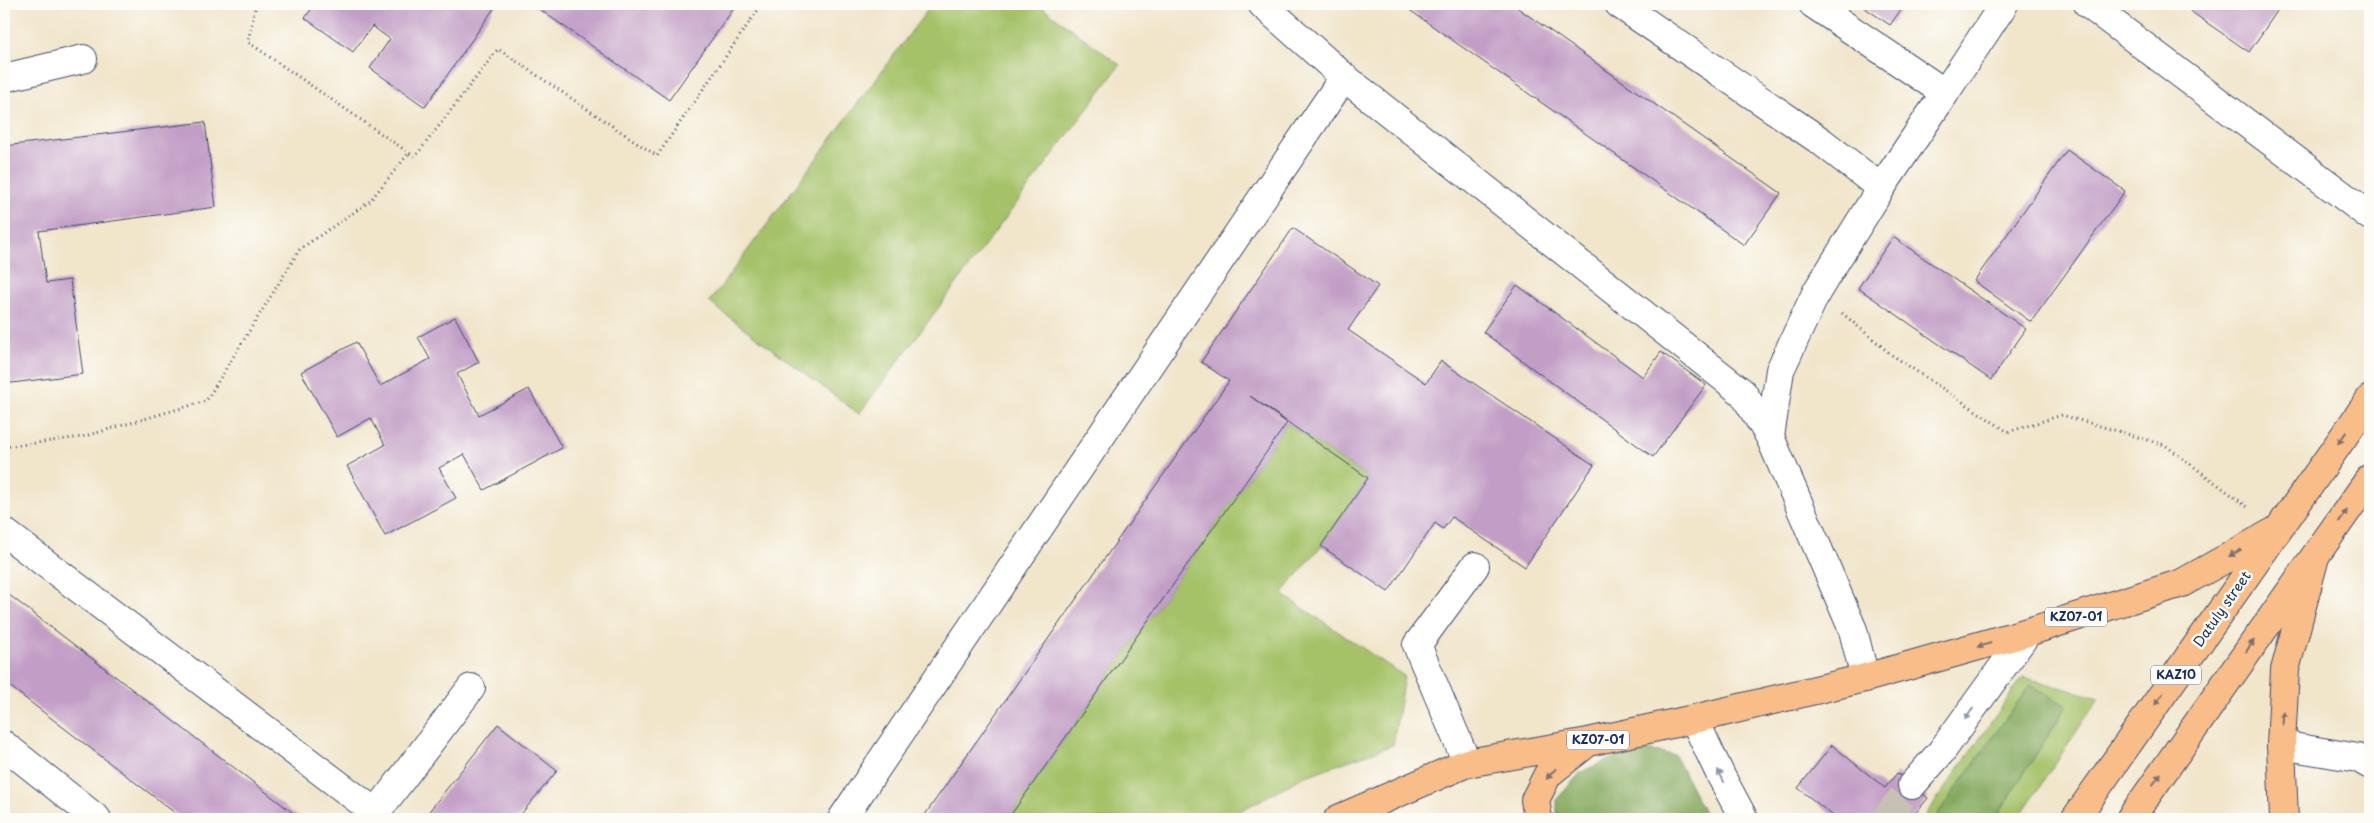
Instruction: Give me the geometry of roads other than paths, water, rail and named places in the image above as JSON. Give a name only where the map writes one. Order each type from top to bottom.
[{"type":"main road","name":"Datuly street","points":[[2075,819],[2370,399]]},
{"type":"main road","name":"KAZ10","points":[[2130,819],[2370,478]]},
{"type":"main road","name":"KZ07-01","points":[[1338,819],[1467,763],[1588,742],[1694,719],[1865,678],[2028,632],[2182,583],[2277,530]]},
{"type":"main road","points":[[2284,819],[2281,745],[2285,670],[2315,555]]},
{"type":"main road","points":[[1538,819],[1535,800],[1548,774],[1588,742]]},
{"type":"street","points":[[1262,4],[1344,77],[1744,393],[1770,437],[1853,630],[1865,678]]},
{"type":"street","points":[[1619,4],[1822,142],[1881,188]]},
{"type":"street","points":[[1814,4],[1945,93]]},
{"type":"street","points":[[1770,437],[1780,370],[1817,291],[1881,188],[2004,4]]},
{"type":"street","points":[[2098,7],[2370,216]]},
{"type":"street","points":[[4,78],[83,59]]},
{"type":"street","points":[[842,819],[1344,77]]},
{"type":"street","points":[[4,532],[376,813],[472,688]]},
{"type":"street","points":[[1467,763],[1416,645],[1475,566]]},
{"type":"street","points":[[1912,785],[1941,752],[2028,632]]},
{"type":"street","points":[[1694,719],[1744,819]]},
{"type":"street","points":[[2281,745],[2358,758],[2370,764]]},
{"type":"street","points":[[8,756],[96,819]]},
{"type":"tunnel","points":[[1885,819],[1912,785]]}]
